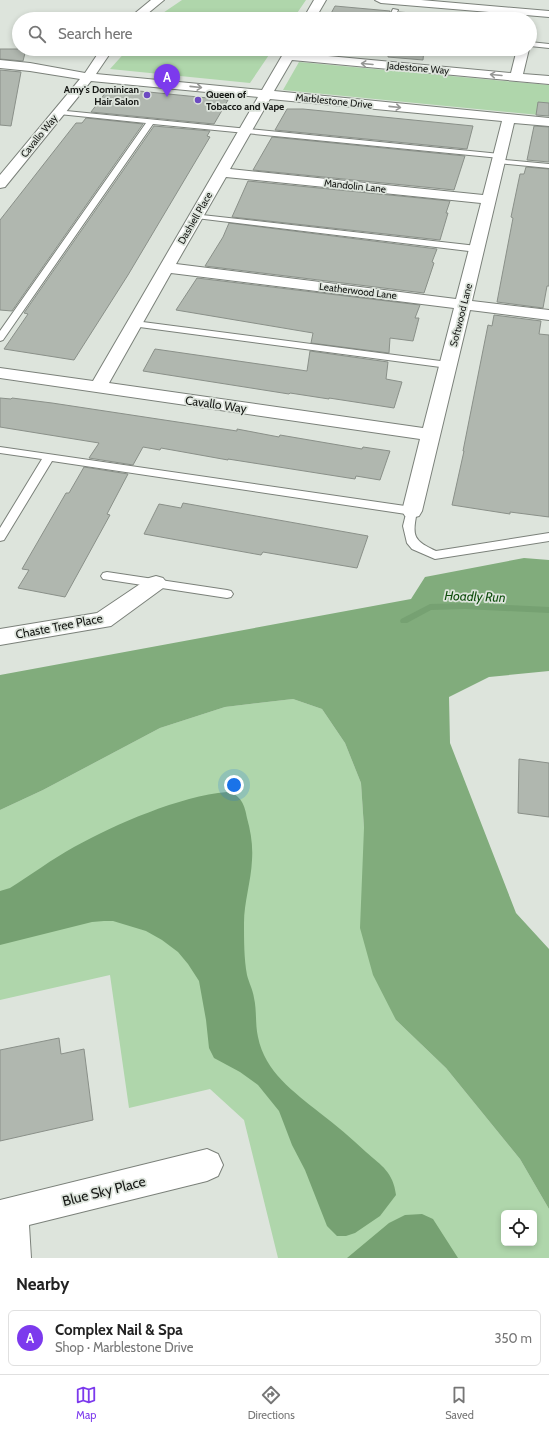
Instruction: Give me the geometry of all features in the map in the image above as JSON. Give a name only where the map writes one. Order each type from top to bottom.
[{"type":"street","points":[[143,12],[158,0]]},
{"type":"street","points":[[313,12],[320,0]]},
{"type":"street","points":[[381,0],[487,12]]},
{"type":"street","points":[[532,12],[535,0]]},
{"type":"street","points":[[537,16],[549,14]]},
{"type":"street","name":"Cavallo Way","points":[[0,184],[88,77],[102,56]]},
{"type":"street","name":"Dashiell Place","points":[[98,387],[288,56]]},
{"type":"street","name":"Jadestone Way","points":[[318,56],[549,80]]},
{"type":"street","points":[[516,77],[521,56]]},
{"type":"street","name":"Marblestone Drive","points":[[0,64],[30,66],[88,77],[549,122]]},
{"type":"street","name":"Marblestone Drive","points":[[0,74],[72,74]]},
{"type":"street","name":"Softwood Lane","points":[[412,512],[509,118]]},
{"type":"street","name":"Mandolin Lane","points":[[222,172],[489,200]]},
{"type":"street","name":"Leatherwood Lane","points":[[167,268],[549,315]]},
{"type":"street","name":"Cavallo Way","points":[[0,373],[431,435]]},
{"type":"street","name":"Chaste Tree Place","points":[[0,637],[103,620],[156,583]]},
{"type":"street","name":"Blue Sky Place","points":[[6,1215],[207,1165]]},
{"type":"street","points":[[6,1215],[15,1258]]},
{"type":"lane","points":[[537,45],[549,46]]},
{"type":"lane","points":[[59,112],[245,130],[499,158],[549,166]]},
{"type":"lane","points":[[0,338],[151,121]]},
{"type":"lane","points":[[196,216],[477,249]]},
{"type":"lane","points":[[135,324],[448,365]]},
{"type":"lane","points":[[0,450],[412,512],[409,526],[411,540],[416,546],[435,555],[549,537]]},
{"type":"lane","points":[[0,537],[49,457]]},
{"type":"lane","points":[[107,576],[227,594]]},
{"type":"shaded area","points":[[182,0],[306,0],[298,12],[164,12]]},
{"type":"shaded area","points":[[122,56],[268,56],[250,83],[110,69]]},
{"type":"shaded area","points":[[299,62],[549,85],[549,116],[283,90]]},
{"type":"shaded area","points":[[524,558],[549,560],[549,671],[489,677],[449,697],[450,743],[516,913],[549,949],[549,1209],[520,1159],[446,1068],[396,1020],[373,975],[360,928],[364,828],[361,783],[345,743],[322,709],[293,699],[225,707],[160,728],[43,790],[0,810],[0,675],[411,599],[425,577]]},
{"type":"shaded area","points":[[293,699],[322,709],[345,743],[361,783],[364,828],[396,1020],[446,1068],[520,1159],[549,1209],[549,1258],[278,1258],[244,1120],[210,1089],[129,1108],[110,975],[0,1000],[0,810],[43,790],[160,728],[225,707]]},
{"type":"shaded area","points":[[227,792],[236,795],[242,801],[251,839],[251,868],[244,915],[245,963],[253,995],[258,1037],[267,1061],[291,1089],[382,1166],[386,1170],[395,1187],[396,1195],[380,1216],[355,1233],[346,1236],[337,1236],[327,1226],[305,1170],[292,1145],[279,1111],[258,1085],[240,1072],[214,1058],[209,1048],[199,981],[178,952],[162,940],[146,931],[113,921],[92,922],[0,945],[0,891],[10,888],[74,847],[109,829],[169,805],[189,799]]},
{"type":"shaded area","points":[[422,1214],[433,1219],[458,1258],[347,1258],[389,1223],[405,1215]]},
{"type":"building","points":[[335,6],[390,11],[390,12],[332,12]]},
{"type":"building","points":[[0,49],[12,49],[12,56],[24,56],[23,61],[0,59]]},
{"type":"building","points":[[388,56],[423,56],[423,60]]},
{"type":"building","points":[[0,70],[21,72],[11,126],[0,125]]},
{"type":"building","points":[[109,88],[228,100],[214,124],[91,112]]},
{"type":"building","points":[[538,102],[549,103],[549,116],[536,115]]},
{"type":"building","points":[[287,109],[303,109],[473,126],[467,149],[275,130]]},
{"type":"building","points":[[86,118],[143,124],[12,311],[0,310],[0,220],[76,123],[82,123]]},
{"type":"building","points":[[154,126],[210,131],[207,136],[210,137],[128,275],[74,360],[4,349],[28,314],[24,313]]},
{"type":"building","points":[[534,126],[549,127],[549,162],[527,160]]},
{"type":"building","points":[[272,137],[465,156],[454,190],[253,170]]},
{"type":"building","points":[[526,167],[549,169],[549,286],[547,286],[543,308],[497,302],[513,218],[511,217],[520,174],[524,174]]},
{"type":"building","points":[[248,181],[450,201],[440,240],[232,217]]},
{"type":"building","points":[[229,223],[437,249],[424,293],[205,266],[223,237]]},
{"type":"building","points":[[197,278],[420,305],[415,318],[419,318],[413,341],[390,338],[389,353],[311,343],[313,333],[176,310]]},
{"type":"building","points":[[494,315],[541,321],[539,334],[549,335],[549,517],[510,512],[510,514],[452,505],[488,325],[492,326]]},
{"type":"building","points":[[155,349],[307,371],[310,351],[388,362],[386,379],[402,382],[394,408],[329,398],[289,394],[143,371]]},
{"type":"building","points":[[0,398],[52,403],[237,431],[237,429],[279,437],[280,435],[362,449],[363,447],[390,451],[380,480],[356,476],[355,479],[228,460],[161,448],[160,450],[143,447],[133,465],[89,458],[99,443],[0,427]]},
{"type":"building","points":[[84,467],[128,474],[107,514],[110,515],[65,597],[18,588],[29,570],[22,569],[66,493],[69,493]]},
{"type":"building","points":[[183,503],[368,536],[357,568],[263,552],[261,555],[144,534],[159,504],[181,508]]},
{"type":"building","points":[[519,759],[549,763],[549,817],[518,813]]},
{"type":"building","points":[[59,1038],[61,1054],[84,1049],[93,1120],[0,1141],[0,1050]]},
{"type":"waterway","name":"Hoadly Run","points":[[404,621],[430,607],[465,606],[549,610]]},
{"type":"place","name":"Amy's Dominican Hair Salon","points":[[147,95]]},
{"type":"place","name":"Complex Nail & Spa","points":[[167,97]]},
{"type":"place","name":"Queen of Tobacco and Vape","points":[[198,100]]}]
